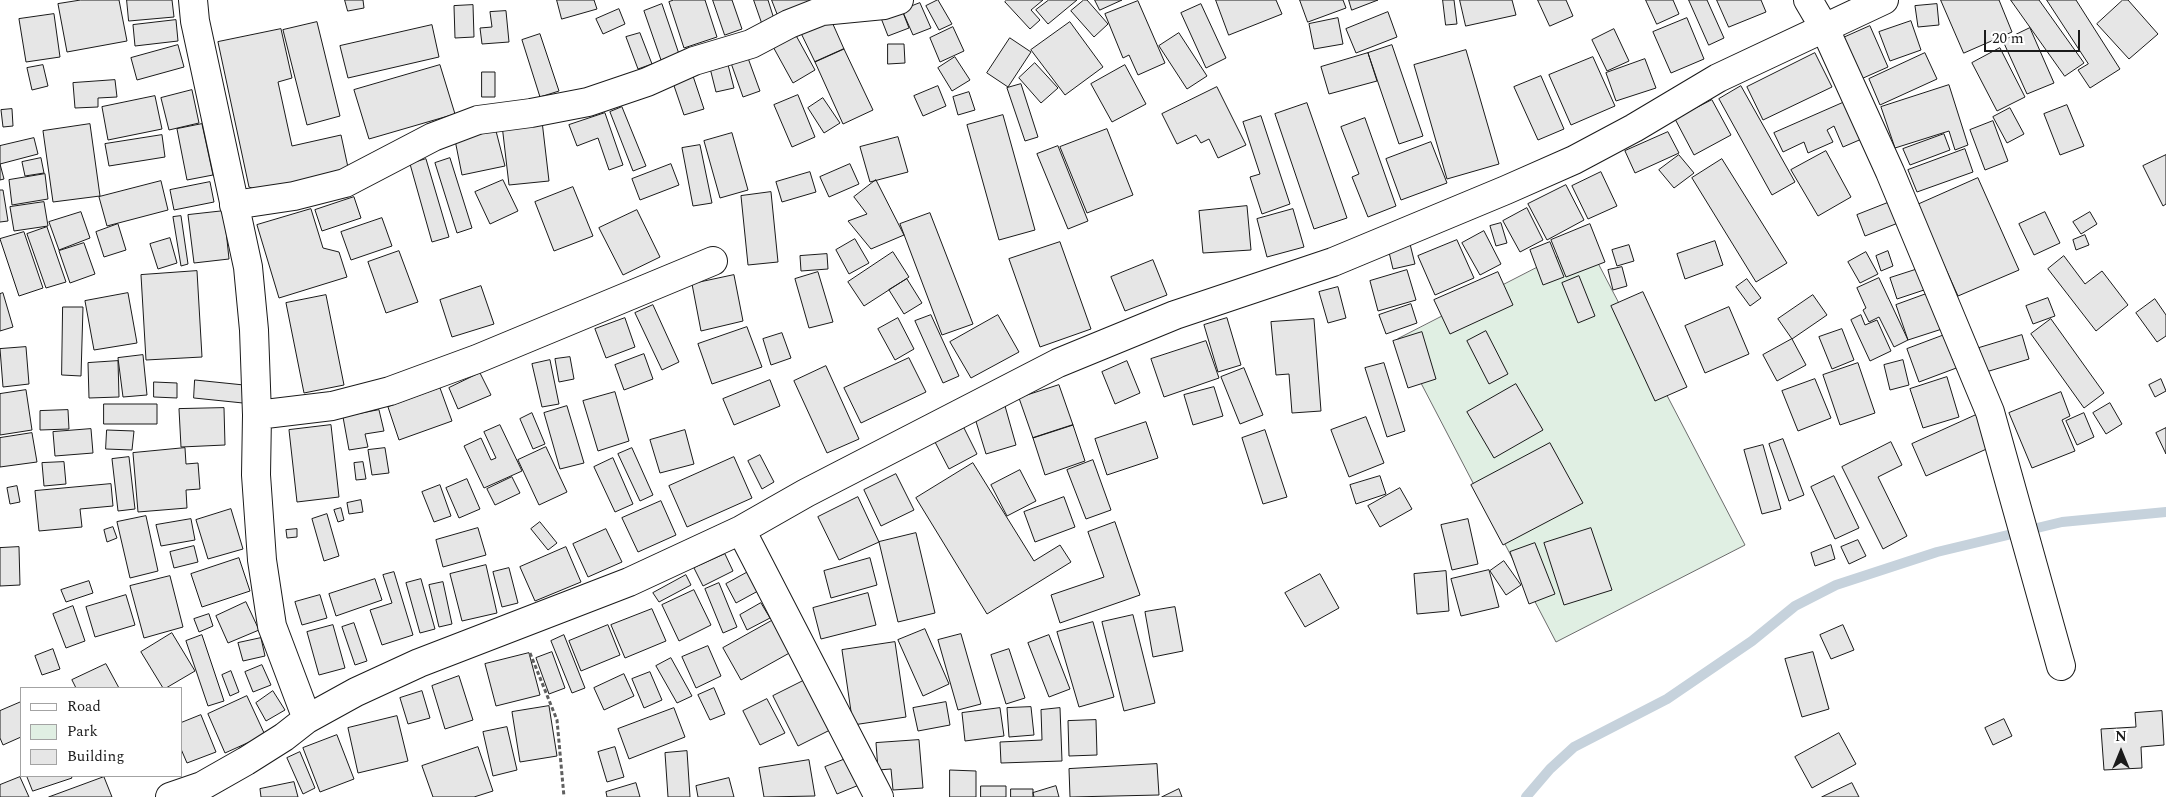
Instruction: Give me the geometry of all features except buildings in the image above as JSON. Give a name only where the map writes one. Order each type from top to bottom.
[{"type":"street","points":[[193,0],[195,21],[248,267],[254,330],[257,415],[256,475],[262,560],[272,626],[307,719]]},
{"type":"street","points":[[234,205],[294,196],[345,183],[433,136],[478,120],[531,113],[588,102],[647,82],[694,61],[751,44],[790,24],[822,11],[884,5],[898,0]]},
{"type":"street","points":[[1808,0],[1825,29],[1890,172],[1990,412],[2061,666]]},
{"type":"street","points":[[170,797],[205,791],[307,719],[356,692],[419,663],[629,582],[741,530],[857,466],[1058,362],[1175,315],[1332,262],[1506,190],[1574,160],[1634,128],[1718,78],[1884,0]]},
{"type":"street","points":[[257,415],[332,406],[390,391],[477,359],[713,261]]},
{"type":"street","points":[[741,530],[879,797]]},
{"type":"path","points":[[518,624],[557,720],[564,797]]},
{"type":"green space","points":[[1587,242],[1745,545],[1556,642],[1398,339]]},
{"type":"waterway","points":[[1526,797],[1550,769],[1574,747],[1667,699],[1752,641],[1795,606],[1836,585],[1937,552],[2062,522],[2166,512]]}]
